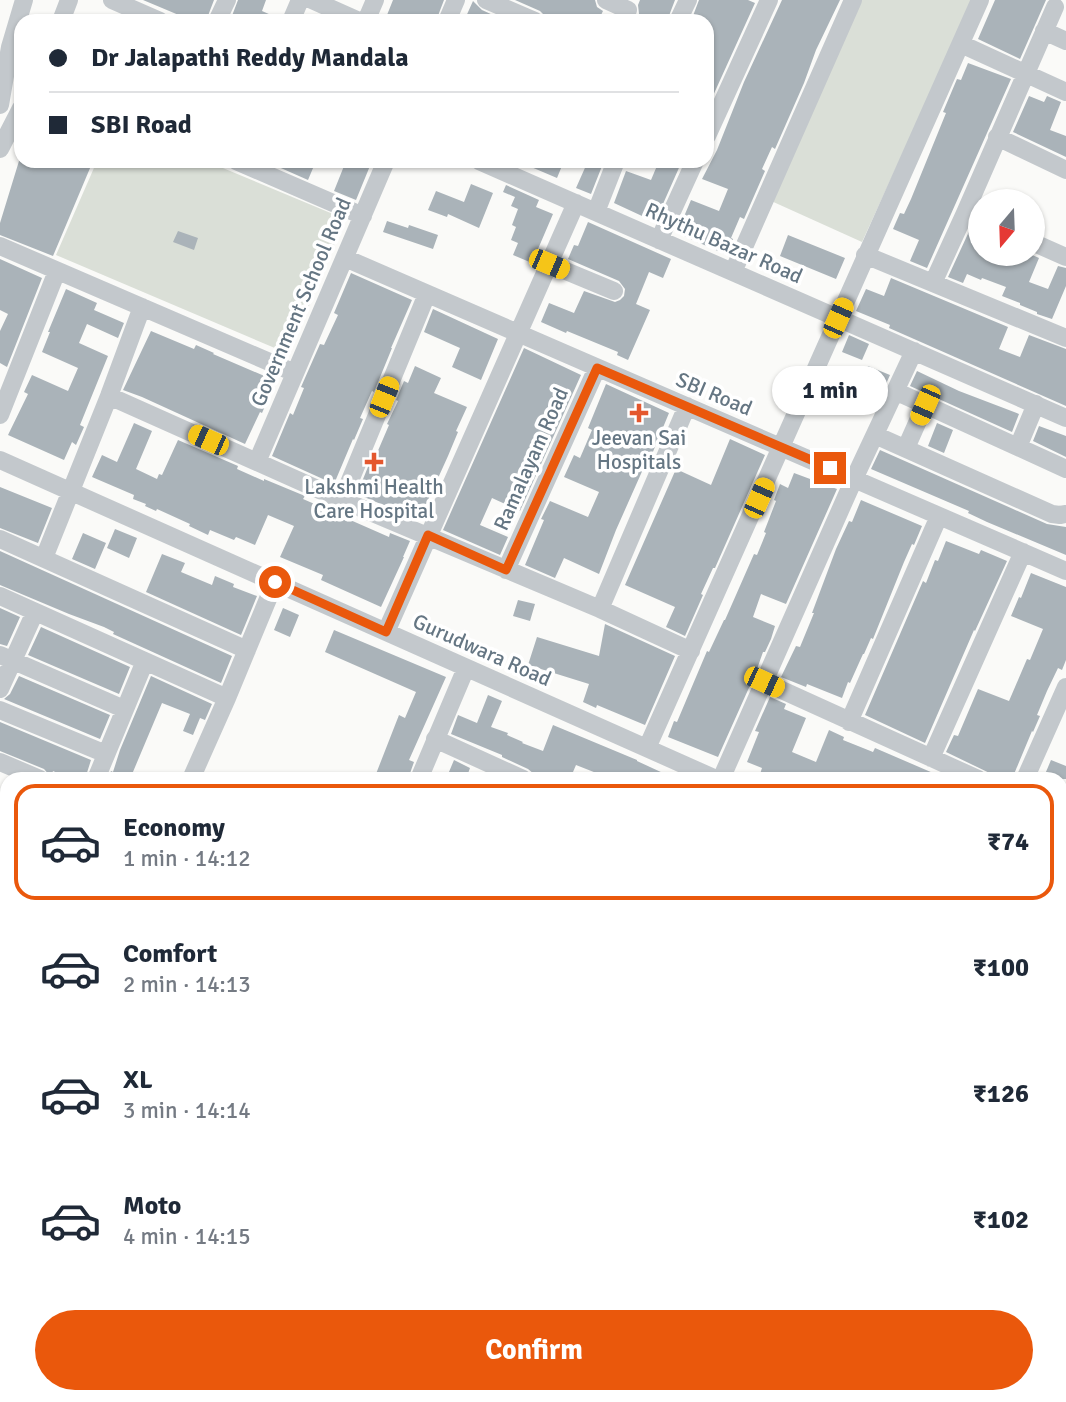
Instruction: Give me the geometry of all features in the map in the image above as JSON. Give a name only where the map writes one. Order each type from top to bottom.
[{"type":"street","points":[[111,0],[151,12]]},
{"type":"street","points":[[312,0],[343,14]]},
{"type":"street","points":[[486,0],[519,14]]},
{"type":"street","points":[[606,0],[627,10]]},
{"type":"street","points":[[714,121],[769,0]]},
{"type":"street","points":[[733,272],[853,0]]},
{"type":"street","points":[[647,748],[980,0]]},
{"type":"street","points":[[981,189],[997,137],[1055,7]]},
{"type":"street","points":[[0,105],[14,30]]},
{"type":"street","points":[[1044,31],[1066,41]]},
{"type":"street","points":[[961,44],[1066,92]]},
{"type":"street","points":[[0,149],[14,122]]},
{"type":"street","points":[[997,137],[1066,170]]},
{"type":"street","points":[[252,168],[363,216]]},
{"type":"street","name":"Government School Road","points":[[257,462],[383,168]]},
{"type":"street","name":"Rhythu Bazar Road","points":[[496,168],[1066,418]]},
{"type":"street","points":[[596,212],[613,168]]},
{"type":"street","points":[[659,240],[692,168]]},
{"type":"street","points":[[386,632],[576,203]]},
{"type":"street","points":[[933,283],[968,224]]},
{"type":"street","points":[[0,246],[295,373]]},
{"type":"street","points":[[1045,248],[1066,257]]},
{"type":"street","points":[[865,255],[1066,338]]},
{"type":"street","name":"SBI Road","points":[[345,258],[1066,571]]},
{"type":"street","points":[[549,264],[614,290]]},
{"type":"street","points":[[0,415],[57,271]]},
{"type":"street","points":[[342,500],[427,294]]},
{"type":"street","points":[[44,558],[142,307]]},
{"type":"street","points":[[721,772],[914,351]]},
{"type":"street","name":"Ramalayam Road","points":[[506,570],[597,368]]},
{"type":"street","points":[[895,391],[1066,469]]},
{"type":"street","points":[[109,396],[691,651]]},
{"type":"street","points":[[1018,447],[1036,404]]},
{"type":"street","points":[[906,449],[925,405]]},
{"type":"street","points":[[600,609],[687,407]]},
{"type":"street","points":[[875,435],[1052,514],[1066,514]]},
{"type":"street","name":"Gurudwara Road","points":[[0,460],[702,772]]},
{"type":"street","points":[[849,722],[939,516]]},
{"type":"street","points":[[0,539],[247,650]]},
{"type":"street","points":[[931,758],[1023,552]]},
{"type":"street","points":[[194,772],[275,582]]},
{"type":"street","points":[[0,596],[227,698]]},
{"type":"street","points":[[0,689],[6,658],[35,612]]},
{"type":"street","points":[[6,658],[124,709]]},
{"type":"street","points":[[99,772],[145,661]]},
{"type":"street","points":[[422,772],[466,668]]},
{"type":"street","points":[[764,682],[962,772]]},
{"type":"street","points":[[1028,772],[1066,687]]},
{"type":"street","points":[[0,710],[106,754]]},
{"type":"street","points":[[435,739],[508,772]]},
{"type":"street","points":[[0,762],[24,772]]},
{"type":"shaded area","points":[[857,0],[973,0],[862,242],[769,200]]},
{"type":"shaded area","points":[[94,168],[223,168],[345,219],[289,354],[56,255]]},
{"type":"building","points":[[143,0],[214,0],[209,14],[176,14]]},
{"type":"building","points":[[238,0],[266,0],[262,11],[269,14],[233,14]]},
{"type":"building","points":[[393,0],[444,0],[439,14],[387,14]]},
{"type":"building","points":[[515,0],[595,0],[597,7],[603,11],[602,14],[543,14]]},
{"type":"building","points":[[640,0],[675,0],[670,14],[639,14]]},
{"type":"building","points":[[699,0],[748,0],[755,3],[714,94],[714,14],[694,14]]},
{"type":"building","points":[[782,0],[840,0],[775,149],[772,147],[762,169],[765,171],[744,219],[740,217],[727,255],[677,233],[691,200],[719,211],[728,189],[702,179],[708,168],[714,168],[714,156]]},
{"type":"building","points":[[995,0],[1046,0],[1020,59],[978,39]]},
{"type":"building","points":[[473,1],[491,14],[467,14]]},
{"type":"building","points":[[968,63],[1011,79],[927,268],[910,261],[919,240],[893,229],[900,213],[904,214],[911,199],[946,113],[943,112],[957,79],[961,80]]},
{"type":"building","points":[[1029,96],[1044,102],[1047,96],[1061,102],[1050,130],[1066,136],[1066,157],[1013,132]]},
{"type":"building","points":[[17,168],[90,168],[53,256],[0,235],[0,223]]},
{"type":"building","points":[[281,168],[313,168],[308,180]]},
{"type":"building","points":[[343,168],[369,168],[356,200],[334,191]]},
{"type":"building","points":[[533,168],[561,168],[557,178]]},
{"type":"building","points":[[585,168],[601,168],[591,194],[576,188]]},
{"type":"building","points":[[656,168],[679,168],[655,222],[614,203],[626,171],[651,180]]},
{"type":"building","points":[[471,184],[493,193],[479,228],[448,214],[447,217],[428,210],[436,191],[464,202]]},
{"type":"building","points":[[506,185],[539,200],[536,207],[553,214],[532,263],[513,255],[518,243],[511,240],[516,227],[512,225],[518,209],[511,206],[515,197],[503,192]]},
{"type":"building","points":[[387,221],[438,235],[433,249],[383,232]]},
{"type":"building","points":[[588,222],[671,259],[663,278],[649,272],[636,304],[650,310],[628,360],[617,355],[618,352],[541,322],[549,303],[574,313],[584,291],[615,302],[624,296],[625,289],[619,281],[568,259],[574,245],[578,246]]},
{"type":"building","points":[[178,231],[198,238],[194,250],[173,242]]},
{"type":"building","points":[[968,234],[968,266],[1036,266],[1029,282],[1048,289],[1058,266],[1066,268],[1066,286],[1052,319],[1002,296],[1006,287],[967,274],[963,283],[948,277]]},
{"type":"building","points":[[788,235],[845,258],[836,279],[780,256]]},
{"type":"building","points":[[0,259],[42,278],[7,367],[0,363],[0,331],[8,314],[0,310]]},
{"type":"building","points":[[351,273],[412,300],[334,484],[272,456],[290,413],[293,415],[304,388],[301,387],[320,344],[324,345],[338,315],[334,313]]},
{"type":"building","points":[[891,278],[1008,327],[999,349],[1020,357],[1029,335],[1066,349],[1066,406],[856,311],[866,289],[884,296]]},
{"type":"building","points":[[66,289],[97,303],[94,310],[124,323],[118,338],[87,324],[79,343],[108,356],[80,425],[84,427],[76,445],[72,442],[64,460],[8,435],[28,394],[24,392],[32,375],[68,391],[78,368],[42,352]]},
{"type":"building","points":[[433,309],[498,339],[481,380],[452,367],[460,348],[424,332]]},
{"type":"building","points":[[151,331],[194,349],[196,345],[276,381],[245,444],[123,390]]},
{"type":"building","points":[[849,335],[869,344],[862,360],[842,352]]},
{"type":"building","points":[[524,348],[581,375],[520,511],[492,498],[480,525],[508,537],[500,555],[443,530]]},
{"type":"building","points":[[415,366],[441,378],[434,393],[467,407],[419,520],[357,494],[374,452],[377,453],[389,425],[387,424],[404,381],[408,383]]},
{"type":"building","points":[[868,366],[890,375],[878,402],[857,393]]},
{"type":"building","points":[[917,371],[959,391],[1019,414],[1012,432],[910,386]]},
{"type":"building","points":[[606,384],[669,413],[599,574],[564,558],[555,578],[525,565],[550,501],[588,517],[599,492],[564,477],[574,455],[580,458],[592,430],[588,428]]},
{"type":"building","points":[[134,423],[152,431],[136,469],[157,479],[159,474],[162,475],[178,440],[238,466],[237,469],[264,481],[305,496],[303,499],[326,509],[324,512],[389,537],[390,533],[410,541],[381,607],[321,580],[323,575],[280,557],[294,526],[268,515],[255,545],[210,530],[208,535],[189,526],[190,524],[145,506],[146,504],[133,499],[134,495],[92,477],[102,455],[117,462]]},
{"type":"building","points":[[937,423],[953,430],[944,453],[928,446]]},
{"type":"building","points":[[1039,426],[1066,436],[1066,457],[1033,441]]},
{"type":"building","points":[[730,439],[765,455],[701,594],[703,595],[685,636],[666,627],[675,607],[625,585],[676,469],[711,485]]},
{"type":"building","points":[[880,450],[1047,524],[1066,527],[1066,555],[871,469]]},
{"type":"building","points":[[794,473],[837,489],[786,604],[761,594],[753,617],[775,626],[718,757],[668,737],[754,554],[757,555],[780,484],[788,488]]},
{"type":"building","points":[[0,487],[52,508],[38,543],[0,528]]},
{"type":"building","points":[[861,500],[922,526],[904,562],[873,639],[871,638],[842,698],[781,677],[796,646],[800,647],[836,549]]},
{"type":"building","points":[[115,529],[137,538],[129,558],[107,548]]},
{"type":"building","points":[[83,533],[106,543],[95,569],[72,559]]},
{"type":"building","points":[[946,541],[979,554],[981,550],[1007,561],[925,743],[865,715],[923,581],[926,583]]},
{"type":"building","points":[[0,551],[232,656],[221,683],[113,634],[114,632],[104,627],[0,585]]},
{"type":"building","points":[[162,554],[185,563],[181,572],[212,585],[215,576],[234,584],[233,587],[257,596],[241,635],[146,592]]},
{"type":"building","points":[[1031,573],[1066,587],[1066,660],[1062,670],[1058,668],[1047,691],[1037,715],[1040,716],[1015,772],[987,772],[946,752],[954,735],[958,736],[978,689],[1009,701],[1027,659],[1030,660],[1043,629],[1011,616],[1019,597],[1021,598]]},
{"type":"building","points":[[518,600],[535,604],[530,621],[513,616]]},
{"type":"building","points":[[0,608],[20,617],[7,646],[0,644]]},
{"type":"building","points":[[283,608],[299,615],[290,637],[274,630]]},
{"type":"building","points":[[605,624],[675,656],[645,725],[583,702],[589,684],[528,665],[537,637],[599,656]]},
{"type":"building","points":[[41,627],[130,667],[119,694],[28,655]]},
{"type":"building","points":[[334,630],[446,677],[409,760],[414,762],[410,772],[377,772],[399,715],[405,718],[416,692],[325,652]]},
{"type":"building","points":[[19,676],[110,715],[100,739],[4,699],[10,694]]},
{"type":"building","points":[[151,676],[212,704],[205,720],[200,718],[193,735],[183,731],[190,714],[162,703],[133,772],[113,772]]},
{"type":"building","points":[[488,695],[502,701],[491,727],[508,733],[507,735],[522,743],[543,751],[553,725],[661,772],[594,772],[576,765],[573,772],[532,772],[502,755],[451,734],[458,715],[477,723]]},
{"type":"building","points":[[770,697],[786,704],[784,709],[806,718],[792,752],[816,762],[829,730],[844,737],[843,740],[873,752],[875,748],[931,772],[761,772],[762,768],[747,762],[759,732],[755,731]]},
{"type":"building","points":[[0,722],[91,760],[87,772],[47,772],[0,751]]},
{"type":"building","points":[[454,760],[470,768],[469,772],[449,772]]},
{"type":"building","points":[[1051,760],[1066,766],[1066,772],[1046,772]]},
{"type":"place","name":"Jeevan Sai Hospitals","points":[[639,413]]},
{"type":"place","name":"Lakshmi Health Care Hospital","points":[[374,462]]},
{"type":"route","points":[[275,582],[386,632],[428,535],[506,570],[597,368],[830,468]]}]
